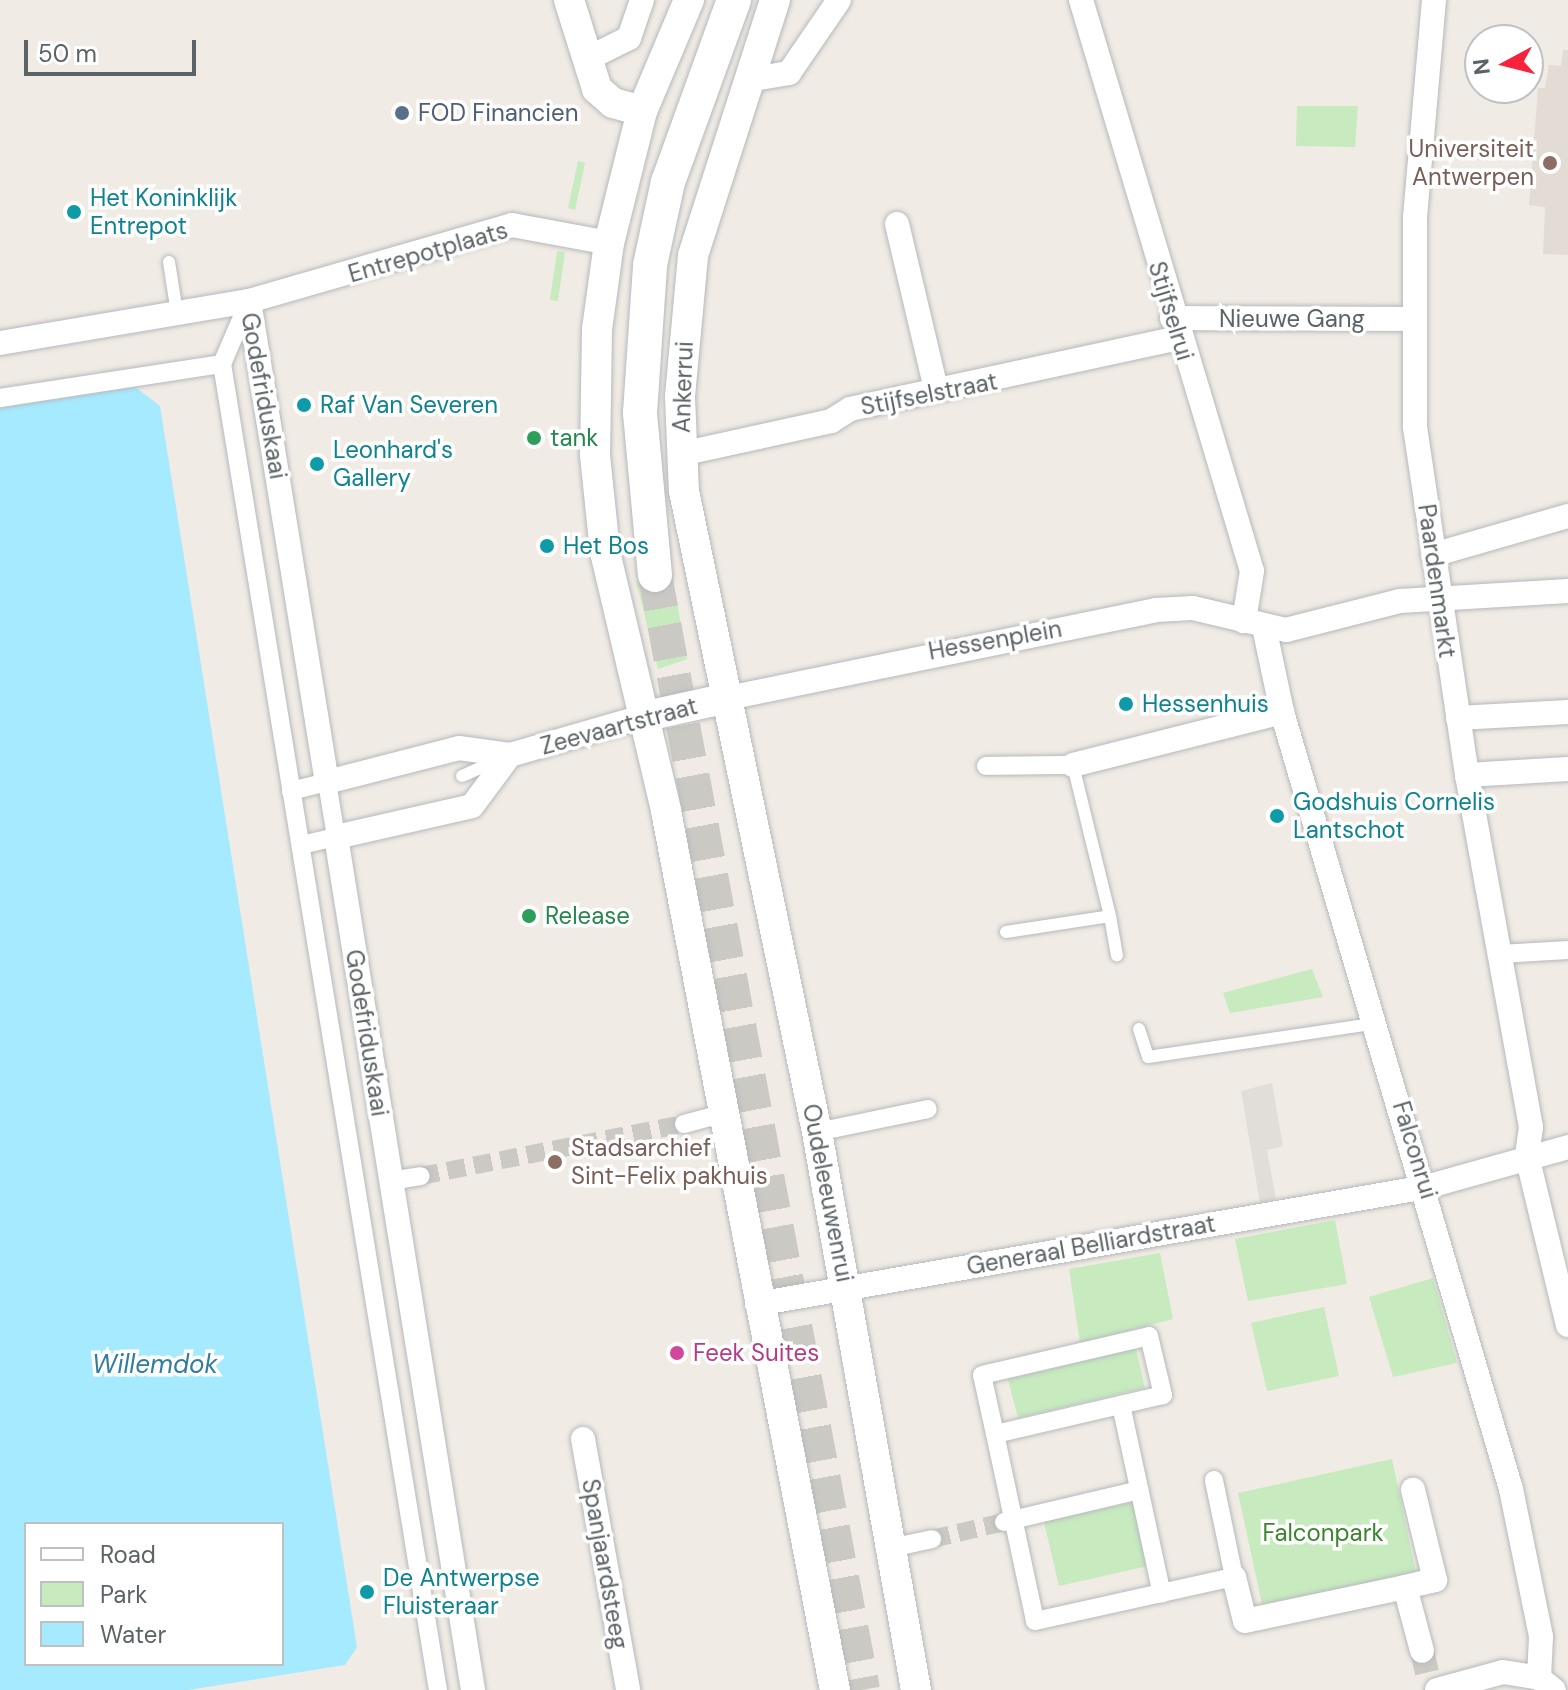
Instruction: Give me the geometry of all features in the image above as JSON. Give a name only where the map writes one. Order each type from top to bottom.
[{"type":"main road","name":"Ankerrui","points":[[655,575],[640,413],[650,265],[668,182],[734,0]]},
{"type":"street","points":[[569,0],[597,89],[613,103],[642,111]]},
{"type":"street","points":[[587,59],[629,38],[642,0]]},
{"type":"street","points":[[689,0],[642,111],[609,243],[597,329],[595,455],[605,552],[642,717],[835,1690]]},
{"type":"street","name":"Ankerrui","points":[[728,698],[681,454],[693,256],[775,0]]},
{"type":"street","points":[[748,80],[789,73],[839,0]]},
{"type":"street","name":"Stijfselrui","points":[[1081,0],[1175,328],[1252,571],[1254,624]]},
{"type":"street","name":"Paardenmarkt","points":[[1434,0],[1421,103],[1411,319],[1415,427],[1467,775],[1531,1127],[1527,1156],[1568,1325]]},
{"type":"street","points":[[897,224],[936,389]]},
{"type":"street","name":"Entrepotplaats","points":[[0,343],[249,301],[512,225],[609,243]]},
{"type":"street","name":"Godefriduskaai","points":[[249,301],[222,364],[438,1690]]},
{"type":"street","name":"Godefriduskaai","points":[[249,301],[473,1690]]},
{"type":"street","name":"Nieuwe Gang","points":[[1175,328],[1411,319]]},
{"type":"street","name":"Stijfselstraat","points":[[681,454],[1175,328]]},
{"type":"street","points":[[0,398],[222,364]]},
{"type":"street","points":[[1433,555],[1568,516]]},
{"type":"street","name":"Hessenplein","points":[[728,698],[1156,610],[1193,608],[1286,630],[1438,597],[1568,591]]},
{"type":"street","name":"Falconrui","points":[[1254,624],[1426,1187],[1511,1489],[1541,1637],[1547,1684]]},
{"type":"street","name":"Zeevaartstraat","points":[[327,782],[459,748],[510,755],[642,717],[728,698]]},
{"type":"street","name":"Oudeleeuwenrui","points":[[728,698],[817,1132],[895,1547],[916,1690]]},
{"type":"street","points":[[986,766],[1074,775],[1282,712]]},
{"type":"street","points":[[1458,718],[1568,712]]},
{"type":"street","name":"Zeevaartstraat","points":[[336,837],[472,806],[510,755]]},
{"type":"street","points":[[1467,775],[1568,769]]},
{"type":"street","points":[[291,791],[327,782]]},
{"type":"street","points":[[301,845],[336,837]]},
{"type":"street","points":[[1500,954],[1568,950]]},
{"type":"street","points":[[817,1132],[928,1109]]},
{"type":"street","points":[[684,1124],[721,1114]]},
{"type":"street","name":"Generaal Belliardstraat","points":[[757,1304],[1426,1187],[1527,1156],[1568,1147]]},
{"type":"street","points":[[390,1181],[421,1176]]},
{"type":"street","points":[[995,1434],[1163,1395],[1149,1336],[982,1375],[1009,1521],[1035,1621],[1234,1577]]},
{"type":"street","points":[[1121,1405],[1162,1594]]},
{"type":"street","name":"Spanjaardsteeg","points":[[583,1439],[628,1690]]},
{"type":"street","points":[[1214,1480],[1245,1621],[1435,1580],[1413,1490]]},
{"type":"street","points":[[1009,1521],[1139,1490]]},
{"type":"street","points":[[895,1547],[932,1539]]},
{"type":"street","points":[[1405,1587],[1429,1676],[1503,1672],[1547,1684]]},
{"type":"lane","points":[[169,262],[177,313]]},
{"type":"lane","points":[[462,776],[510,755]]},
{"type":"lane","points":[[1074,775],[1117,955]]},
{"type":"lane","points":[[1006,932],[1110,916]]},
{"type":"lane","points":[[1139,1029],[1148,1057],[1377,1023]]},
{"type":"shaded area","name":"Universiteit Antwerpen","points":[[1563,50],[1568,50],[1568,255],[1543,254],[1545,207],[1529,205],[1537,104],[1544,104],[1549,65],[1561,66]]},
{"type":"shaded area","points":[[1272,1083],[1283,1146],[1267,1150],[1276,1199],[1260,1203],[1241,1091]]},
{"type":"green space","points":[[1297,106],[1358,106],[1355,147],[1296,146]]},
{"type":"green space","points":[[578,161],[585,163],[575,210],[568,208]]},
{"type":"green space","points":[[557,251],[565,252],[558,301],[550,300]]},
{"type":"green space","points":[[672,575],[687,659],[658,669],[636,581]]},
{"type":"green space","points":[[1312,969],[1323,997],[1230,1013],[1223,993]]},
{"type":"green space","points":[[1335,1220],[1347,1284],[1248,1301],[1235,1239]]},
{"type":"green space","points":[[1160,1253],[1173,1319],[1080,1343],[1069,1269]]},
{"type":"green space","points":[[1433,1278],[1457,1363],[1393,1377],[1369,1297]]},
{"type":"green space","points":[[1324,1307],[1339,1376],[1267,1391],[1251,1323]]},
{"type":"green space","points":[[1136,1349],[1145,1388],[1018,1418],[1008,1379]]},
{"type":"green space","name":"Falconpark","points":[[1392,1459],[1416,1573],[1262,1604],[1238,1493]]},
{"type":"green space","points":[[1134,1502],[1148,1566],[1059,1586],[1044,1522]]},
{"type":"water","name":"Willemdok","points":[[135,387],[160,406],[357,1647],[345,1665],[188,1690],[0,1690],[0,408]]},
{"type":"tunnel","points":[[655,575],[863,1690]]},
{"type":"tunnel","points":[[421,1176],[684,1124]]},
{"type":"tunnel","points":[[932,1539],[1004,1522]]},
{"type":"tunnel","points":[[1422,1651],[1427,1672]]},
{"type":"place","name":"FOD Financien","points":[[402,113]]},
{"type":"place","name":"Universiteit Antwerpen","points":[[1550,163]]},
{"type":"place","name":"Het Koninklijk Entrepot","points":[[74,212]]},
{"type":"place","name":"Raf Van Severen","points":[[304,405]]},
{"type":"place","name":"tank","points":[[534,438]]},
{"type":"place","name":"Leonhard's Gallery","points":[[317,464]]},
{"type":"place","name":"Het Bos","points":[[547,546]]},
{"type":"place","name":"Hessenhuis","points":[[1126,704]]},
{"type":"place","name":"Godshuis Cornelis Lantschot","points":[[1277,816]]},
{"type":"place","name":"Release","points":[[529,916]]},
{"type":"place","name":"Stadsarchief Sint-Felix pakhuis","points":[[555,1162]]},
{"type":"place","name":"Feek Suites","points":[[677,1353]]},
{"type":"place","name":"De Antwerpse Fluisteraar","points":[[367,1592]]}]
